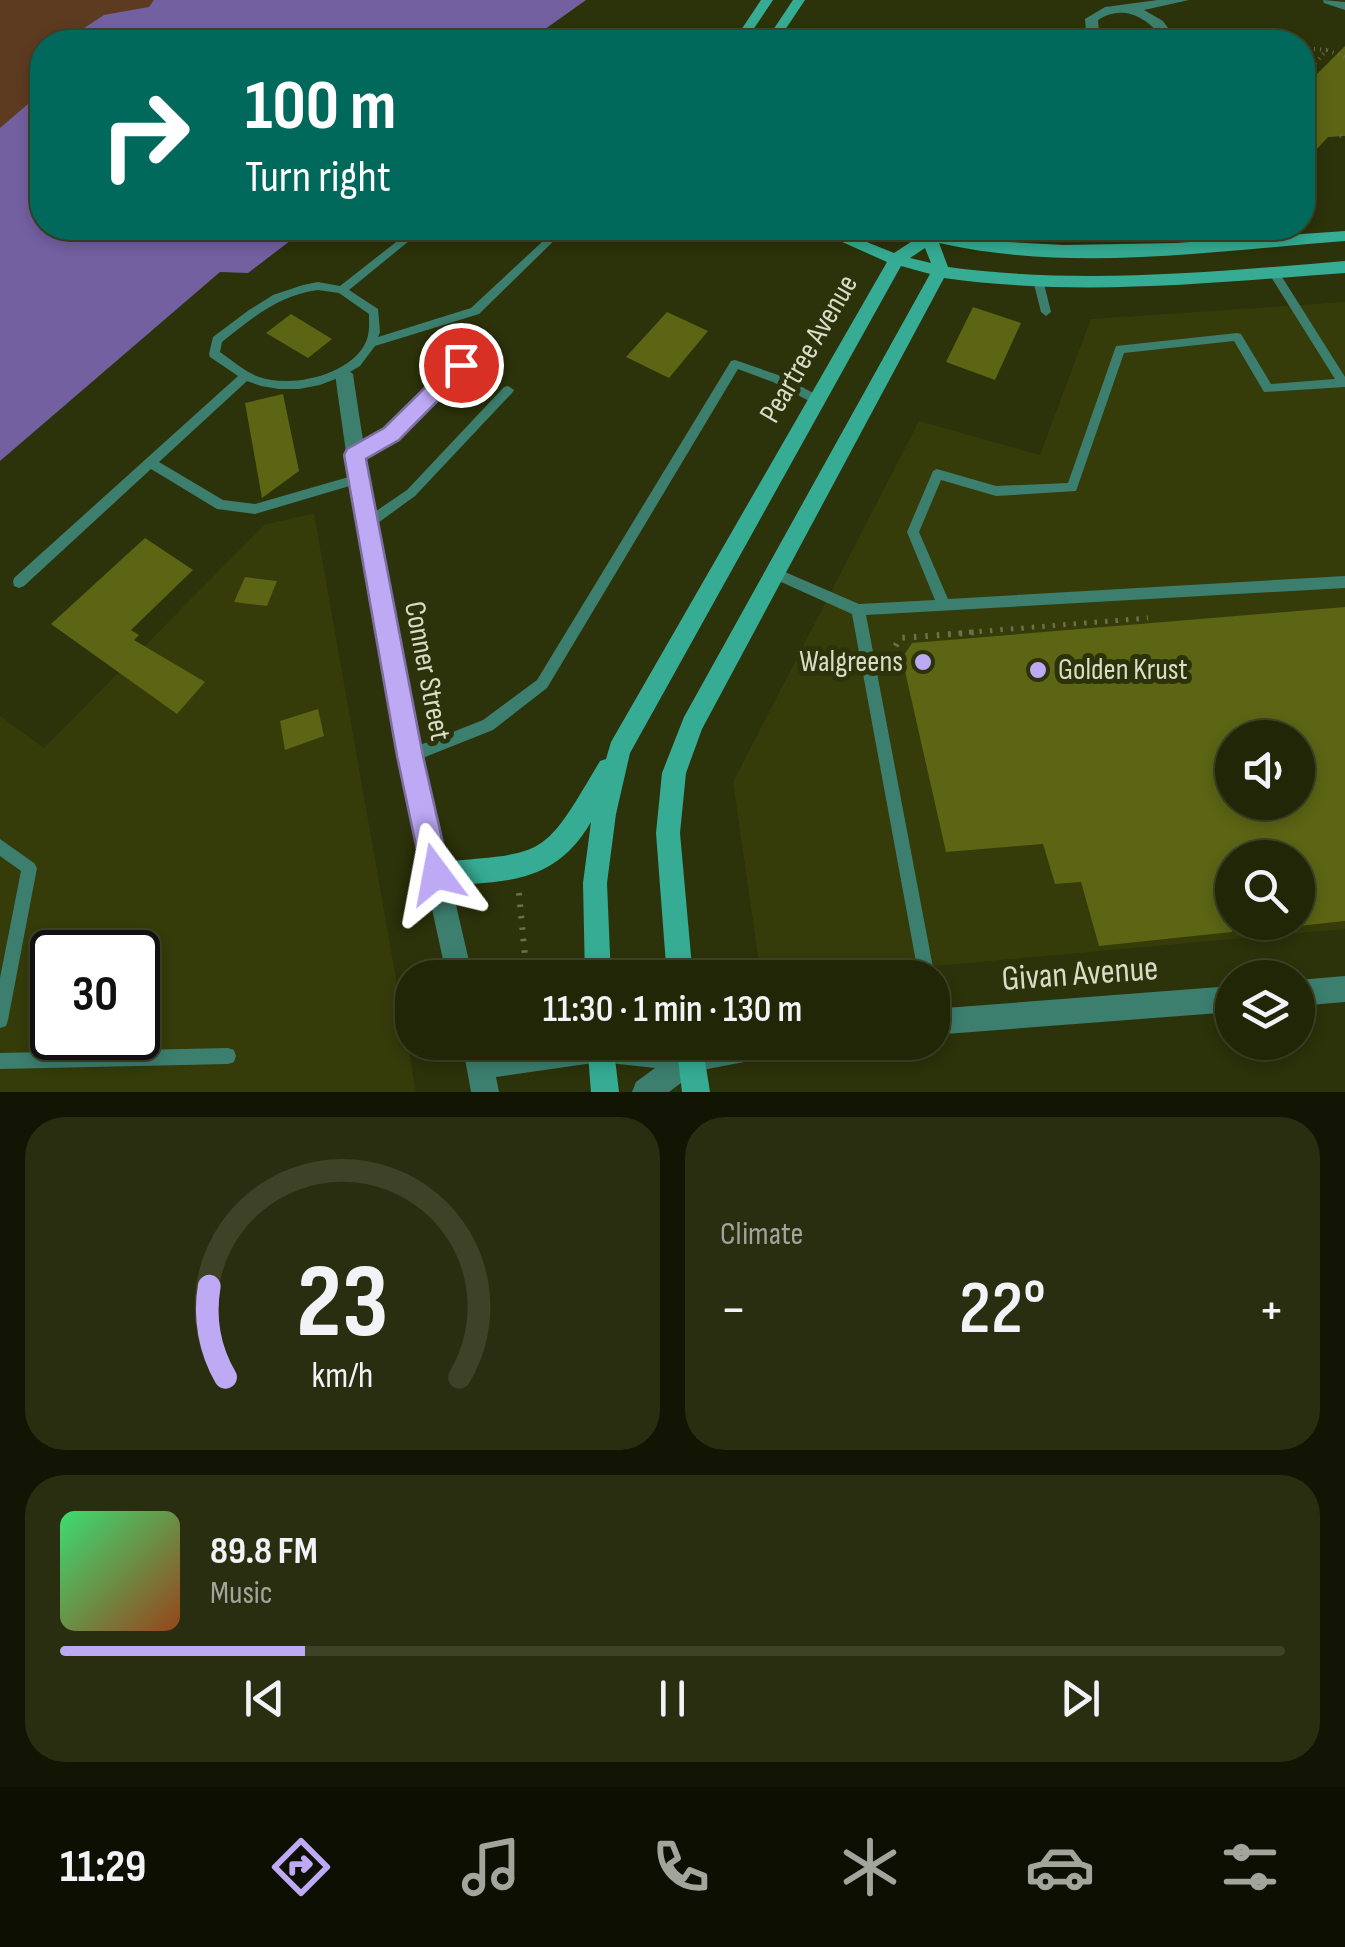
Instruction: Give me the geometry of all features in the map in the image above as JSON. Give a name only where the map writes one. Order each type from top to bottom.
[{"type":"main road","points":[[747,30],[767,0]]},
{"type":"main road","points":[[779,30],[798,0]]},
{"type":"main road","points":[[1315,238],[1345,236]]},
{"type":"main road","points":[[844,240],[863,249],[941,269],[1039,284],[1102,284],[1345,267]]},
{"type":"main road","name":"Peartree Avenue","points":[[597,960],[595,883],[618,750],[897,259],[923,240]]},
{"type":"main road","points":[[930,240],[941,269]]},
{"type":"main road","points":[[957,240],[1043,252],[1282,240]]},
{"type":"main road","points":[[1251,242],[1273,272]]},
{"type":"main road","points":[[679,960],[668,833],[674,773],[692,726],[941,269]]},
{"type":"main road","points":[[436,874],[520,867],[550,854],[567,840],[618,750]]},
{"type":"main road","points":[[602,1060],[605,1092]]},
{"type":"main road","points":[[691,1060],[696,1092]]},
{"type":"street","points":[[1093,30],[1090,26],[1096,14],[1183,0]]},
{"type":"street","points":[[1166,30],[1183,0]]},
{"type":"street","points":[[1329,0],[1345,6]]},
{"type":"street","points":[[1122,9],[1148,16],[1157,30]]},
{"type":"street","name":"Conner Street","points":[[344,374],[354,455],[410,756],[456,960]]},
{"type":"street","points":[[1315,992],[1345,989]]},
{"type":"street","name":"Givan Avenue","points":[[950,1015],[1215,1000]]},
{"type":"street","points":[[481,1067],[521,1060]]},
{"type":"street","points":[[646,1092],[680,1060]]},
{"type":"lane","points":[[342,290],[405,240]]},
{"type":"lane","points":[[374,342],[475,311],[549,240]]},
{"type":"lane","points":[[944,605],[913,532],[937,474],[996,490],[1072,488],[1120,349],[1237,337],[1268,390],[1344,382],[1273,272]]},
{"type":"lane","points":[[1039,284],[1046,312]]},
{"type":"lane","points":[[294,288],[342,290],[374,312],[374,342],[344,374],[272,384],[214,354],[217,340],[276,295],[294,288]]},
{"type":"lane","points":[[410,756],[488,725],[542,684],[736,364],[777,378],[816,400]]},
{"type":"lane","points":[[354,455],[391,434],[461,365]]},
{"type":"lane","points":[[19,582],[247,374]]},
{"type":"lane","points":[[367,524],[411,493],[508,390]]},
{"type":"lane","points":[[150,462],[222,504],[255,509],[359,480]]},
{"type":"lane","points":[[774,573],[858,610],[1345,582]]},
{"type":"lane","points":[[858,610],[925,960]]},
{"type":"lane","points":[[0,847],[30,868],[0,1020]]},
{"type":"lane","points":[[0,1061],[228,1056]]},
{"type":"path","points":[[1315,49],[1345,57]]},
{"type":"path","points":[[1315,63],[1327,50]]},
{"type":"path","points":[[888,658],[900,638],[1152,618]]},
{"type":"path","points":[[519,890],[525,960]]},
{"type":"shaded area","points":[[0,0],[238,0],[196,30],[30,30],[30,149],[0,170]]},
{"type":"shaded area","points":[[154,0],[586,0],[544,30],[81,30],[104,15],[149,7]]},
{"type":"shaded area","points":[[30,102],[30,240],[291,240],[248,273],[220,272],[0,461],[0,128]]},
{"type":"shaded area","points":[[1345,302],[1345,929],[1315,932],[1315,840],[1215,840],[1215,940],[1223,940],[950,965],[950,960],[759,960],[733,782],[919,421],[1040,455],[1091,319]]},
{"type":"shaded area","points":[[314,513],[395,973],[395,1060],[410,1060],[416,1092],[0,1092],[0,716],[44,748],[264,525]]},
{"type":"building","points":[[1345,46],[1345,136],[1328,137],[1315,151],[1315,76]]},
{"type":"building","points":[[973,307],[1021,323],[995,380],[946,362]]},
{"type":"building","points":[[667,312],[708,331],[669,378],[626,357]]},
{"type":"building","points":[[291,314],[332,339],[308,358],[266,333]]},
{"type":"building","points":[[283,394],[299,471],[262,498],[245,403]]},
{"type":"building","points":[[145,538],[193,570],[131,630],[139,635],[134,640],[205,682],[177,714],[51,624]]},
{"type":"building","points":[[245,577],[277,581],[267,606],[234,602]]},
{"type":"building","points":[[1345,607],[1345,921],[1315,924],[1315,840],[1215,840],[1215,934],[1099,946],[1081,882],[1055,884],[1043,844],[946,852],[902,658],[912,643]]},
{"type":"building","points":[[318,709],[324,736],[285,750],[280,721]]},
{"type":"place","name":"Walgreens","points":[[923,662]]},
{"type":"place","name":"Golden Krust","points":[[1038,670]]},
{"type":"route","points":[[436,874],[354,455],[391,434],[461,365]]}]
